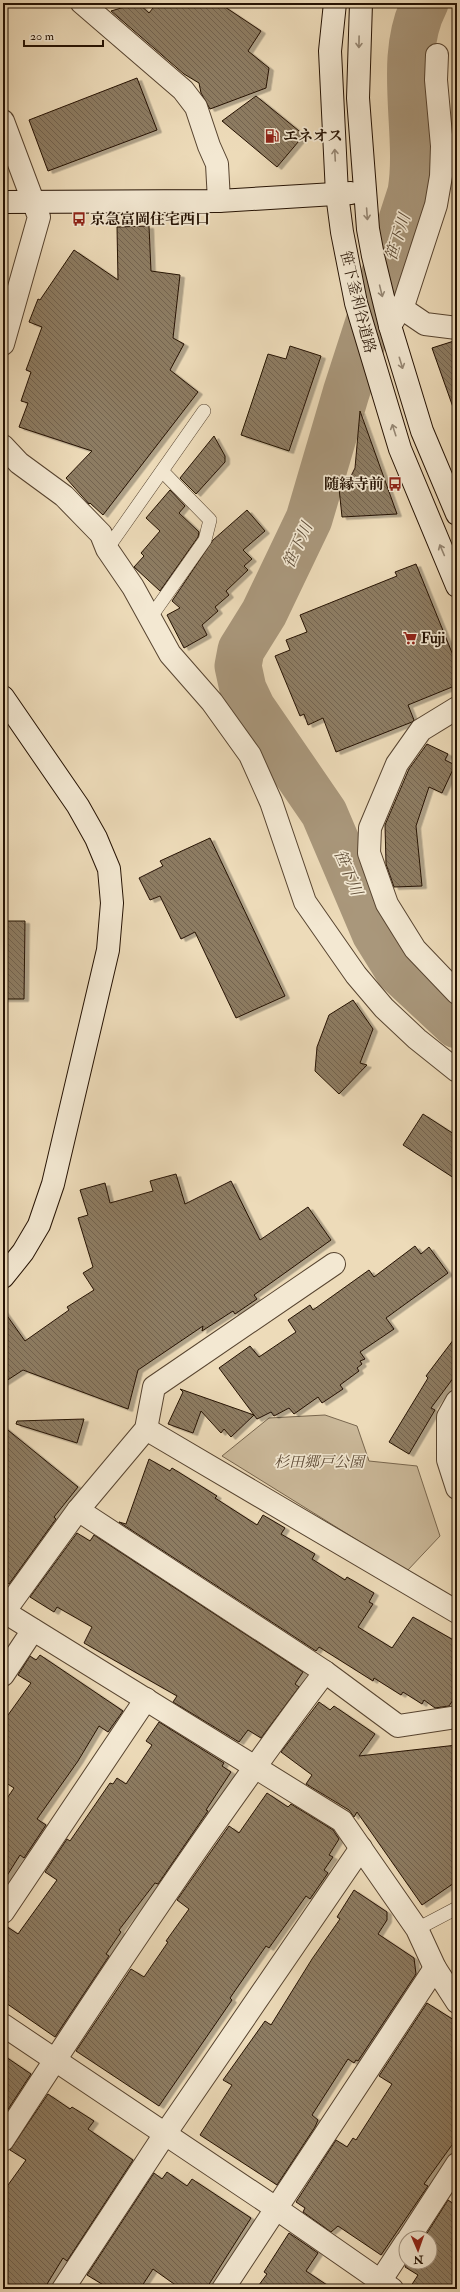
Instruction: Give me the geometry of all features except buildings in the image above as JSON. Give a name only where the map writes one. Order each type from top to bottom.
[{"type":"street","points":[[82,3],[183,90],[196,107],[209,146],[217,164],[219,201]]},
{"type":"street","name":"笹下釜利谷道路","points":[[335,3],[330,52],[337,194],[342,232],[356,303],[400,449],[457,586]]},
{"type":"street","name":"笹下釜利谷道路","points":[[361,3],[358,98],[368,229],[373,256],[390,326],[422,431],[457,514]]},
{"type":"street","points":[[390,326],[405,300],[436,204],[441,176],[442,146],[436,80],[437,55]]},
{"type":"street","points":[[3,121],[32,202],[39,217],[3,344]]},
{"type":"street","points":[[3,202],[219,201],[308,194],[365,192]]},
{"type":"street","points":[[400,308],[425,324],[457,328]]},
{"type":"street","points":[[3,446],[19,463],[64,496],[101,534],[107,550],[133,587],[170,654],[212,702],[250,755],[271,802],[305,902],[356,975],[384,1008],[417,1039],[457,1071]]},
{"type":"street","points":[[3,697],[78,806],[96,838],[109,869],[112,903],[108,950],[53,1184],[39,1225],[23,1252],[3,1277]]},
{"type":"street","points":[[457,708],[421,730],[397,764],[370,828],[369,853],[387,904],[415,949],[457,993]]},
{"type":"street","points":[[334,1264],[154,1387],[146,1429],[78,1510],[3,1611],[254,1765],[342,1821],[417,1930],[435,1968],[457,2002]]},
{"type":"street","points":[[457,1401],[448,1417],[448,1460],[457,1488]]},
{"type":"street","points":[[146,1429],[457,1612]]},
{"type":"street","points":[[78,1510],[325,1672],[398,1726],[457,1718]]},
{"type":"street","points":[[3,1675],[33,1630]]},
{"type":"street","points":[[3,2140],[55,2060],[254,1765],[325,1672]]},
{"type":"street","points":[[3,1912],[146,1699]]},
{"type":"street","points":[[63,2289],[165,2134],[361,1848]]},
{"type":"street","points":[[223,2289],[435,1968]]},
{"type":"street","points":[[3,2026],[277,2208],[382,2287],[398,2257]]},
{"type":"street","points":[[414,2230],[457,2164]]},
{"type":"lane","points":[[107,550],[163,472],[204,411]]},
{"type":"lane","points":[[150,618],[205,540],[210,520],[163,472]]},
{"type":"lane","points":[[417,1930],[457,1908]]},
{"type":"green space","name":"杉田郷戸公園","points":[[325,1415],[357,1426],[369,1461],[417,1466],[440,1536],[407,1571],[222,1456],[269,1418]]},
{"type":"waterway","name":"笹下川","points":[[425,3],[416,24],[410,71],[413,145],[411,192],[346,393],[309,519],[264,613],[241,650],[238,666],[243,689],[252,708],[324,813],[375,933],[398,970],[457,1025]]},
{"type":"place","name":"エネオス","points":[[272,136]]},
{"type":"place","name":"京急富岡住宅西口","points":[[79,219]]},
{"type":"place","name":"随縁寺前","points":[[395,484]]},
{"type":"place","name":"Fuji","points":[[410,638]]}]
